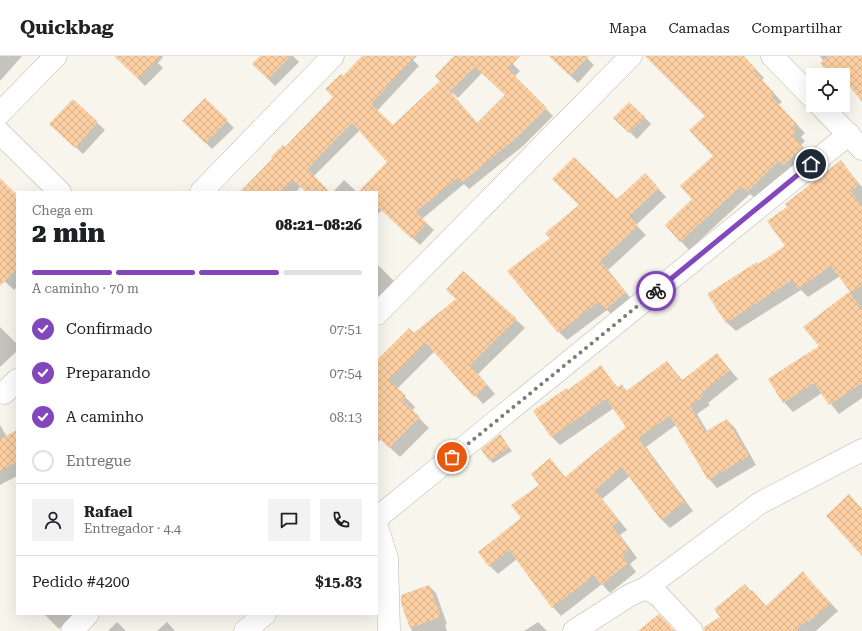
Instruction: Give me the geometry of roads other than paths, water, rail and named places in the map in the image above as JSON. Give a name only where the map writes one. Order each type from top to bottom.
[{"type":"street","points":[[0,113],[56,56]]},
{"type":"street","points":[[202,191],[333,56]]},
{"type":"street","points":[[378,313],[631,56]]},
{"type":"street","points":[[772,56],[806,91]]},
{"type":"street","points":[[378,517],[855,141],[827,112]]},
{"type":"street","points":[[0,133],[59,191]]},
{"type":"street","points":[[574,631],[630,595],[646,588],[760,503],[862,450]]},
{"type":"street","points":[[378,530],[387,558],[388,631]]},
{"type":"street","points":[[646,588],[659,596],[692,631]]},
{"type":"street","points":[[72,631],[87,615]]},
{"type":"street","points":[[245,631],[264,615]]}]
